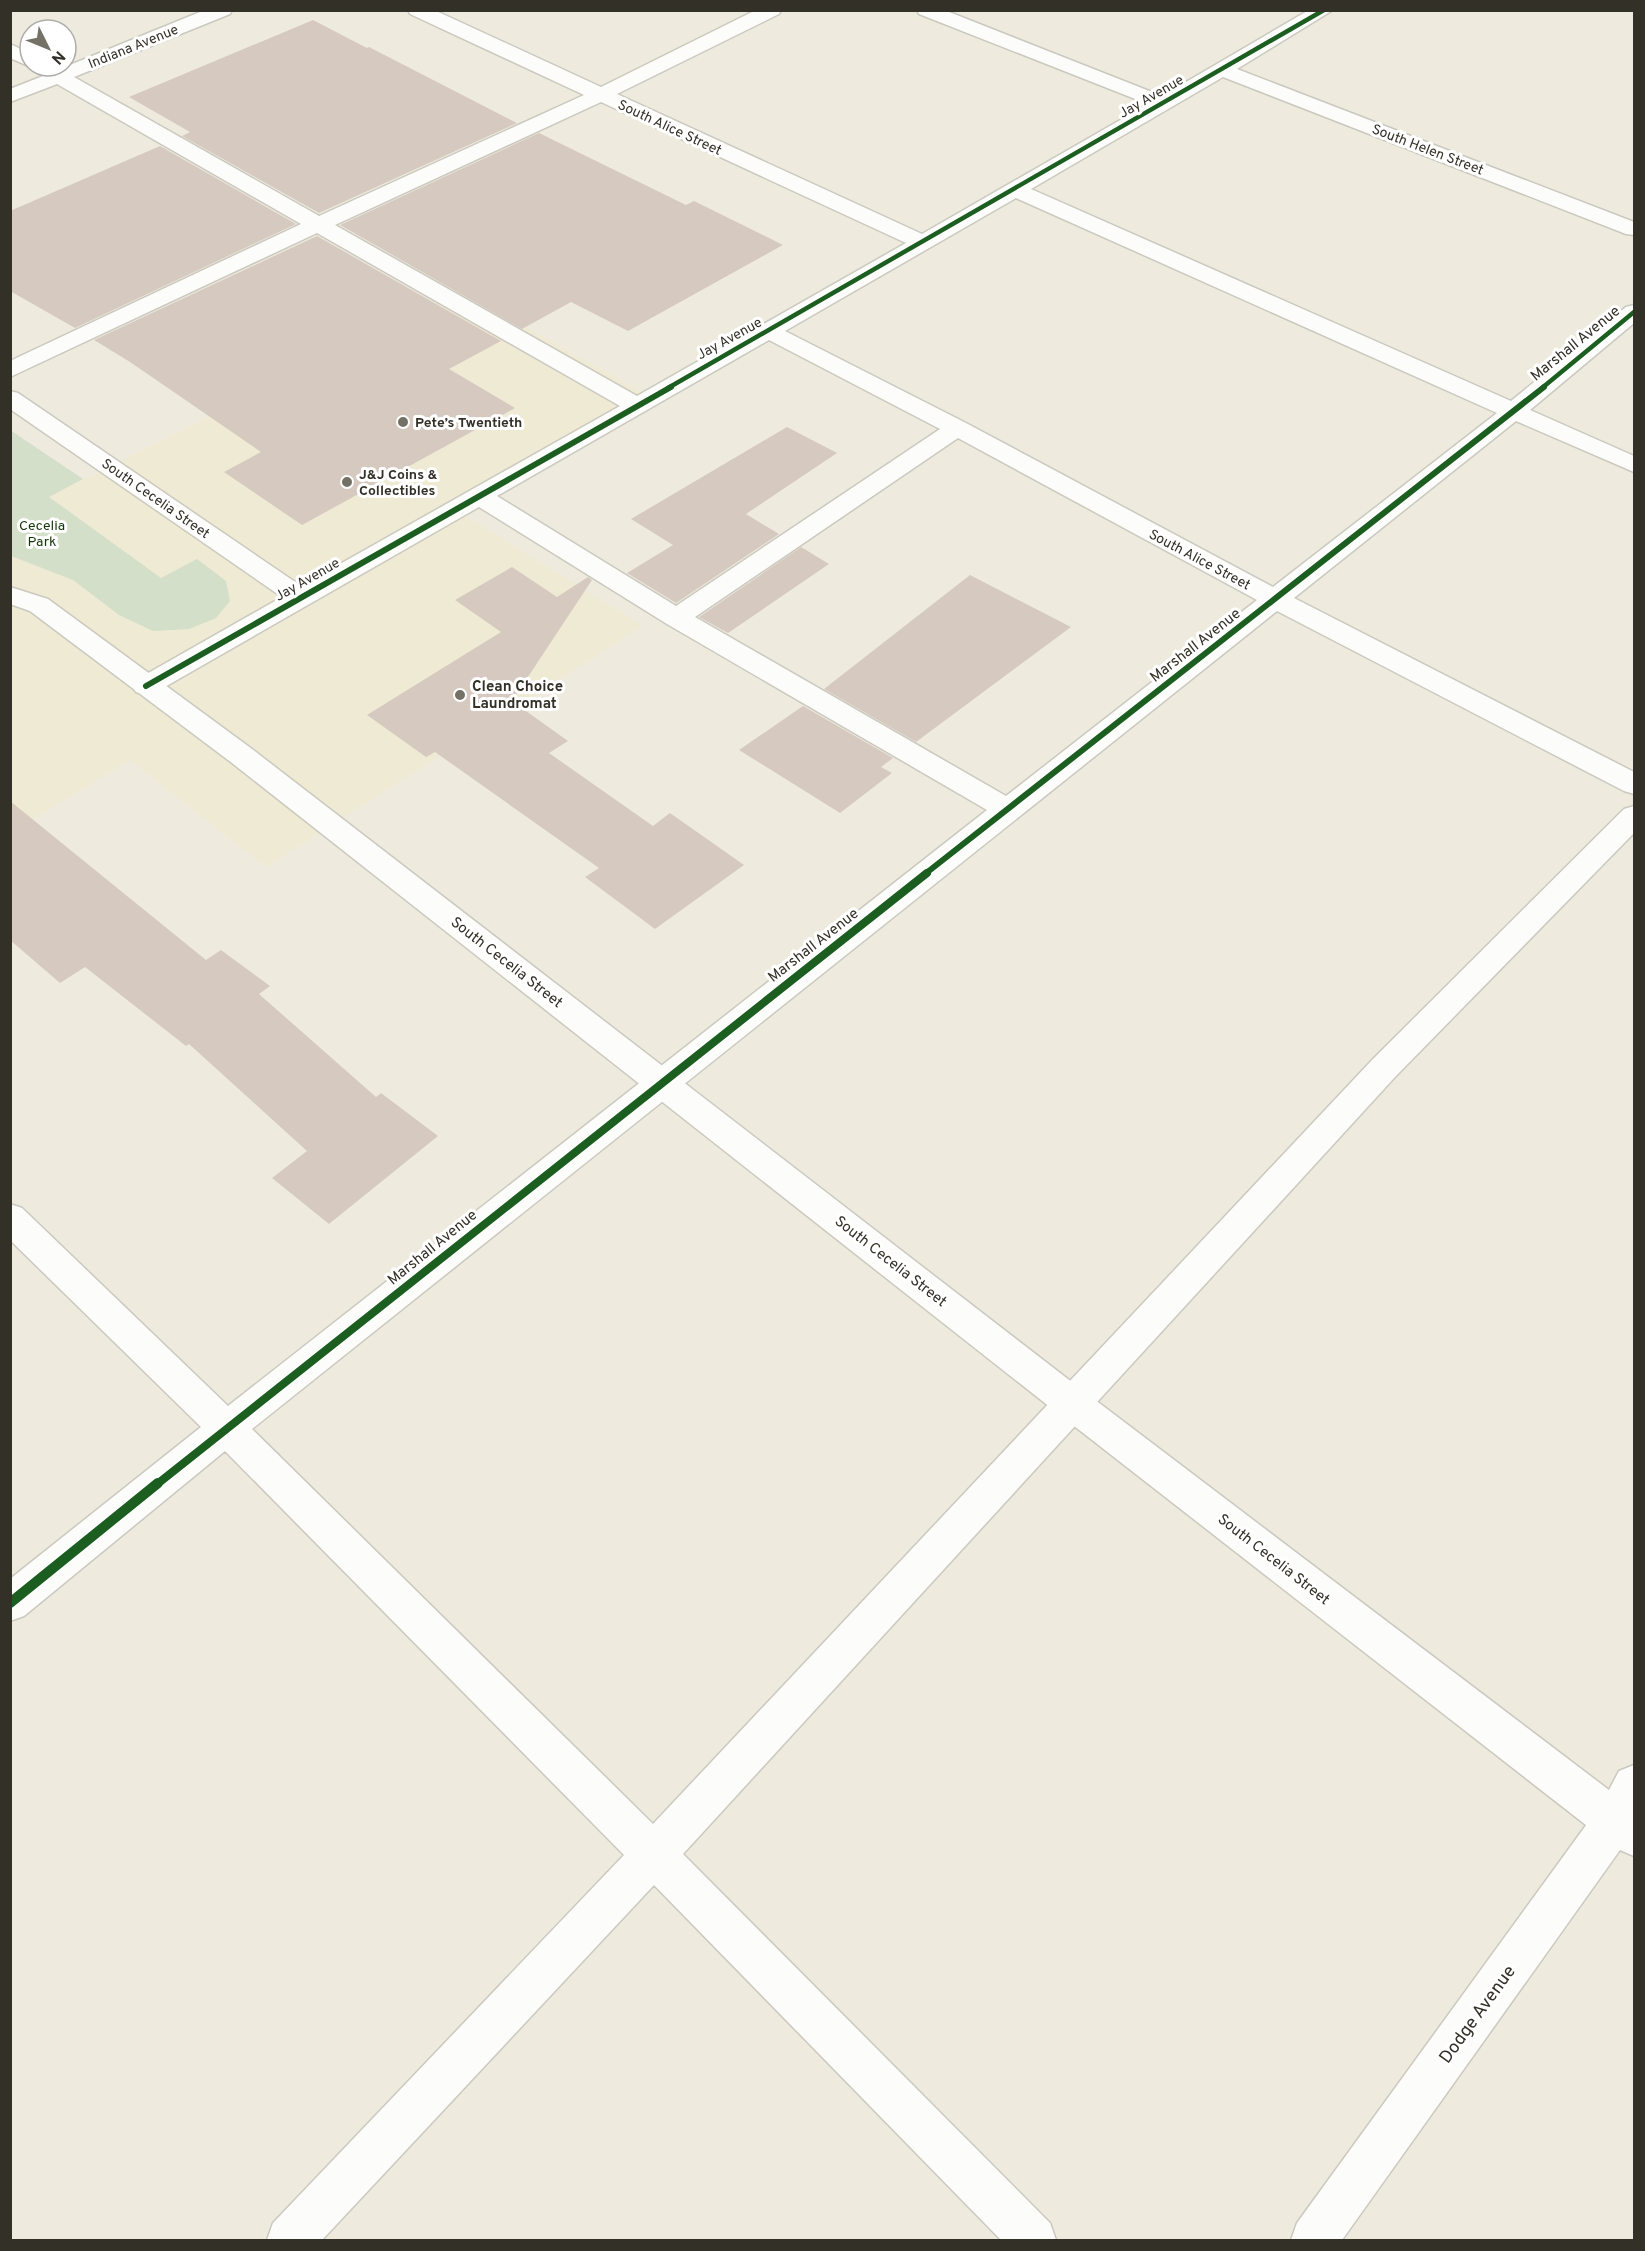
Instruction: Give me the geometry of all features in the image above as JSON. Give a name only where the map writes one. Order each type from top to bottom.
[{"type":"street","name":"Indiana Avenue","points":[[78,61],[223,10]]},
{"type":"street","name":"South Alice Street","points":[[417,10],[923,243]]},
{"type":"street","points":[[10,370],[318,224],[600,95],[772,10]]},
{"type":"street","points":[[926,10],[1165,104]]},
{"type":"street","name":"Jay Avenue","points":[[146,686],[923,243],[1324,10]]},
{"type":"street","name":"South Helen Street","points":[[1222,70],[1635,228]]},
{"type":"street","name":"Indiana Avenue","points":[[10,96],[39,78]]},
{"type":"street","points":[[62,78],[636,405]]},
{"type":"street","points":[[1015,190],[1635,465]]},
{"type":"street","name":"Marshall Avenue","points":[[10,1603],[661,1081],[1514,411],[1635,312]]},
{"type":"street","name":"South Alice Street","points":[[768,331],[957,428],[1275,599],[1635,784]]},
{"type":"street","name":"South Cecelia Street","points":[[10,398],[301,598]]},
{"type":"street","points":[[676,618],[957,428]]},
{"type":"street","points":[[479,496],[676,618],[1007,809]]},
{"type":"street","name":"South Cecelia Street","points":[[10,596],[39,605],[242,756],[1073,1404],[1628,1814]]},
{"type":"street","points":[[290,2241],[654,1854],[1384,1068],[1635,816]]},
{"type":"street","points":[[10,1218],[227,1427],[654,1854],[1033,2241]]},
{"type":"street","name":"Dodge Avenue","points":[[1314,2241],[1628,1814]]},
{"type":"shaded area","points":[[460,290],[660,403],[464,515],[642,626],[266,867],[130,760],[11,832],[11,556],[73,580],[119,615],[161,579],[49,497]]},
{"type":"green space","name":"Cecelia Park","points":[[10,430],[83,479],[49,497],[161,578],[197,559],[226,581],[230,601],[216,618],[189,629],[153,631],[119,615],[73,580],[11,556]]},
{"type":"building","points":[[313,20],[517,123],[319,213],[182,136],[190,132],[129,97]]},
{"type":"building","points":[[539,133],[686,205],[694,201],[783,245],[628,331],[571,302],[522,329],[340,225]]},
{"type":"building","points":[[160,146],[296,224],[75,328],[10,291],[10,211]]},
{"type":"building","points":[[317,236],[501,341],[449,369],[515,408],[302,525],[224,472],[261,452],[94,340]]},
{"type":"building","points":[[787,427],[837,453],[746,514],[779,534],[676,603],[627,573],[673,545],[631,519]]},
{"type":"building","points":[[801,547],[829,564],[728,633],[699,617]]},
{"type":"building","points":[[512,567],[557,597],[588,577],[592,580],[512,701],[568,741],[549,753],[653,826],[670,813],[744,865],[655,929],[585,877],[599,868],[435,752],[426,757],[367,715],[501,632],[455,600]]},
{"type":"building","points":[[970,575],[1071,627],[916,742],[824,689]]},
{"type":"building","points":[[803,706],[893,758],[881,767],[892,773],[840,813],[739,750]]},
{"type":"building","points":[[10,801],[206,960],[221,950],[270,986],[259,994],[376,1097],[381,1093],[438,1136],[329,1224],[272,1178],[307,1151],[189,1044],[186,1046],[85,967],[60,983],[10,940]]},
{"type":"cycle path","points":[[146,686],[1015,190],[1324,10]]},
{"type":"cycle path","points":[[10,1603],[572,1153],[1514,411],[1634,312]]},
{"type":"place","name":"Pete’s Twentieth","points":[[403,422]]},
{"type":"place","name":"J&J Coins & Collectibles","points":[[347,482]]},
{"type":"place","name":"Clean Choice Laundromat","points":[[460,695]]}]
